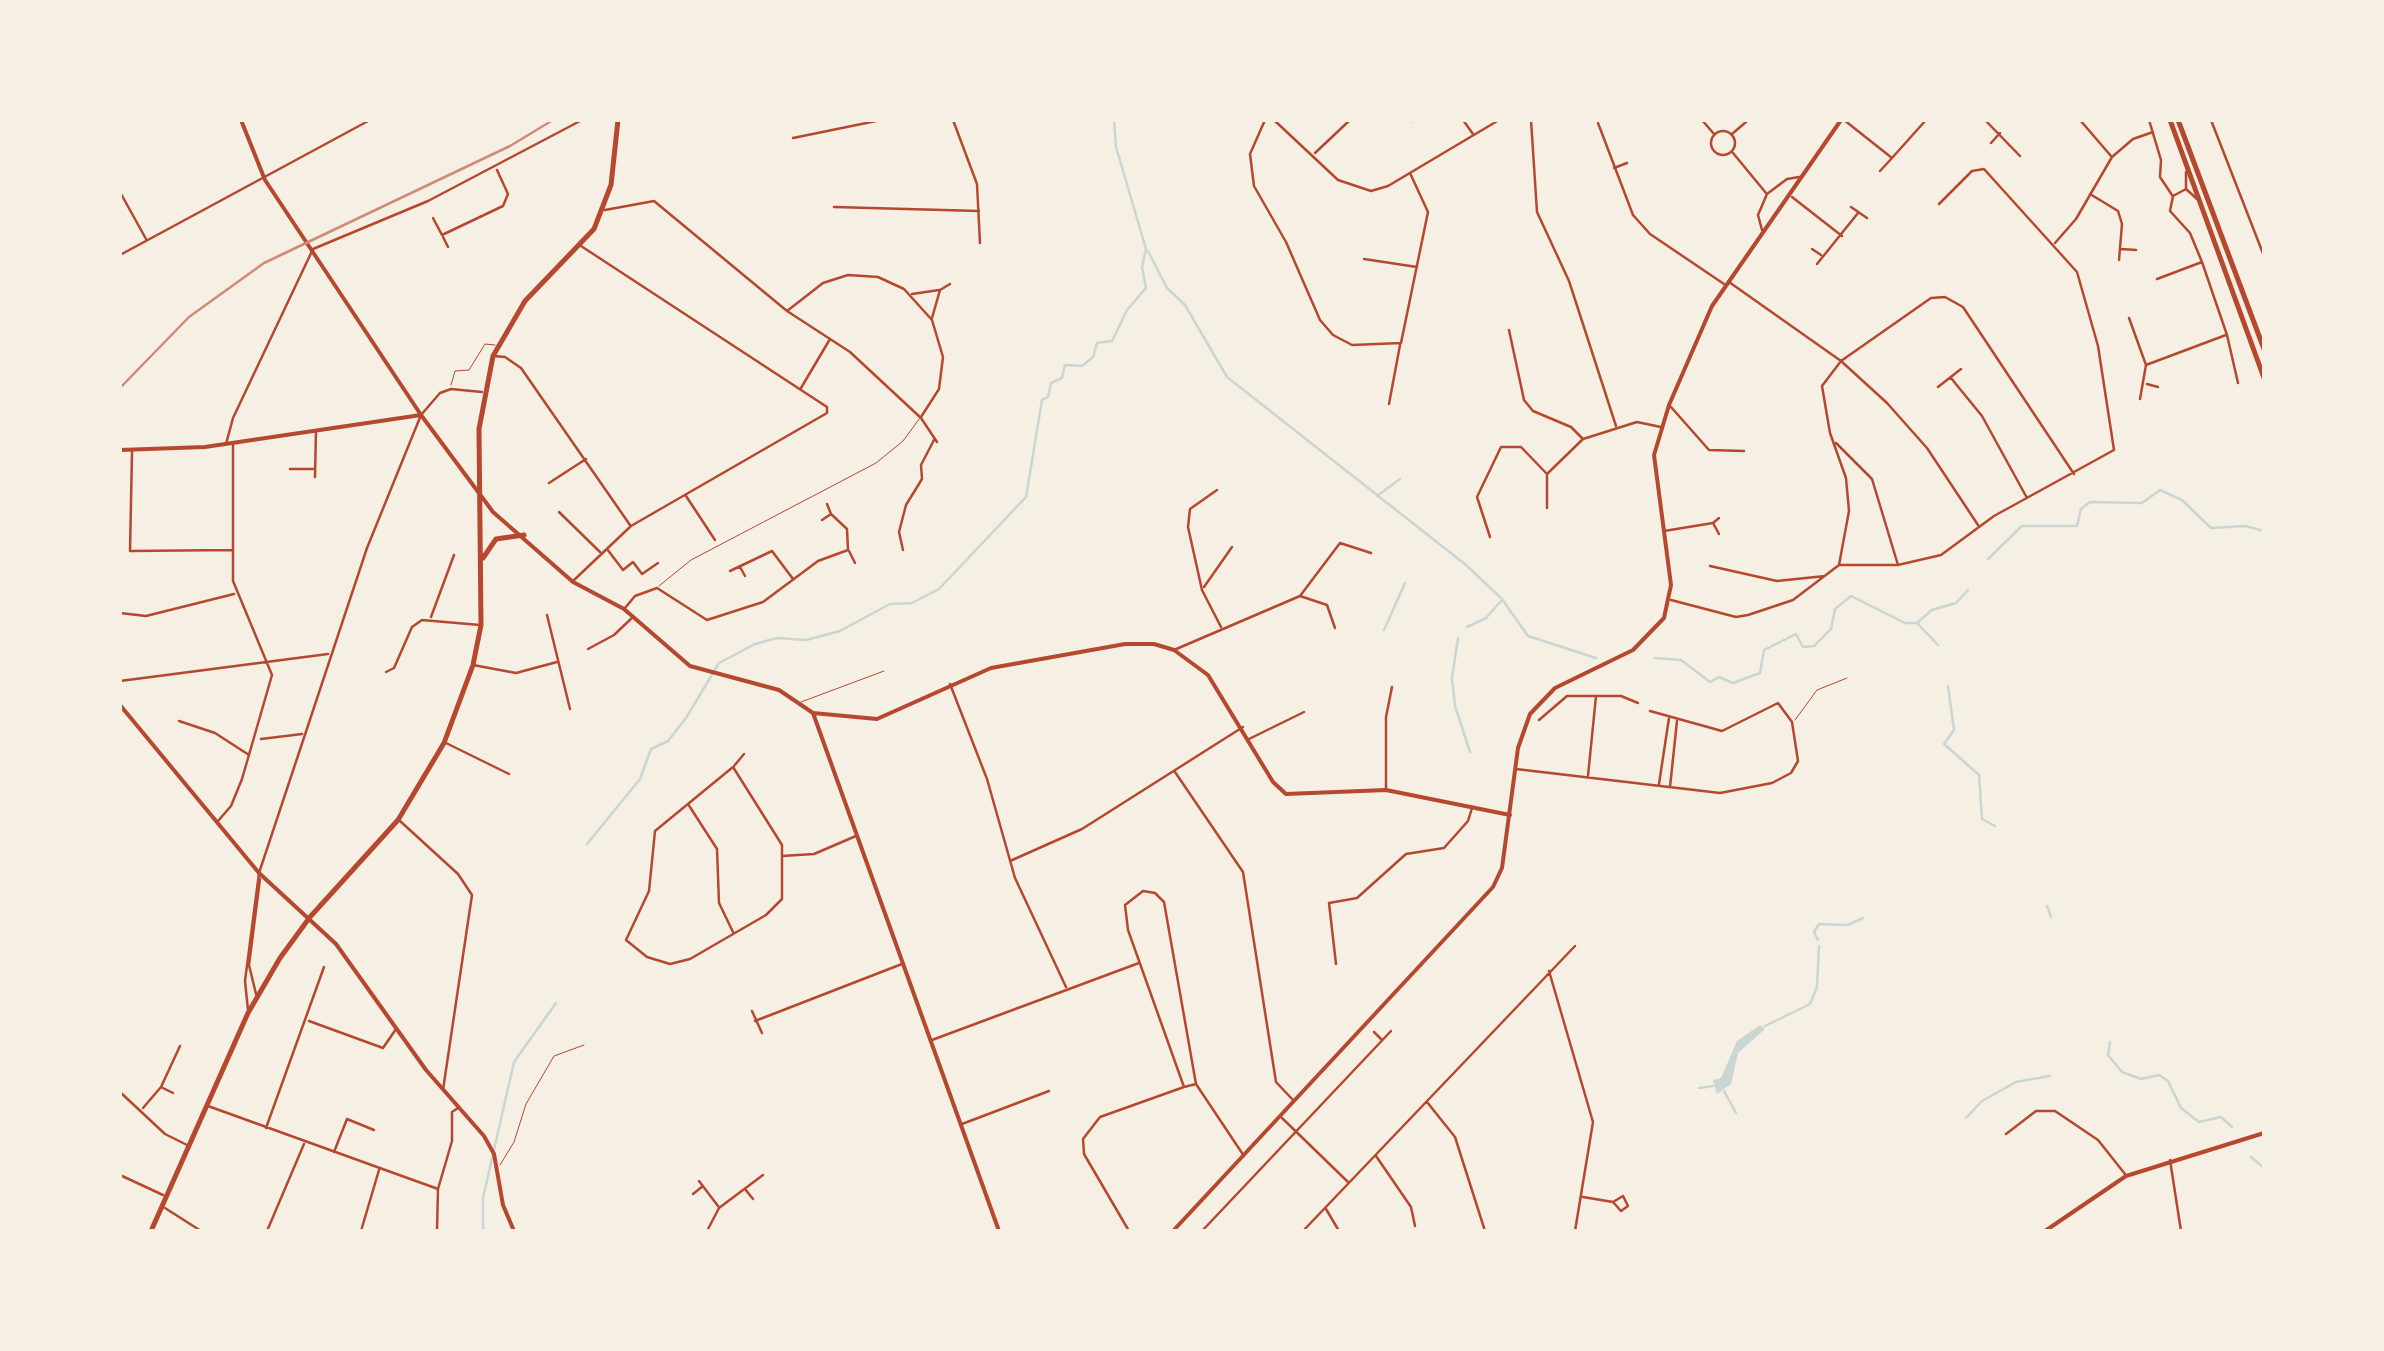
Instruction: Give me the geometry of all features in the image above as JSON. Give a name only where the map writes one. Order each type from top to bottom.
[{"type":"main road","points":[[152,1228],[257,997],[310,917],[398,820],[444,743],[473,665],[481,626],[484,392],[493,356],[527,299],[580,246],[604,210],[618,120]]},
{"type":"main road","points":[[2174,120],[2264,378]]},
{"type":"main road","points":[[2174,120],[2264,350]]},
{"type":"main road","points":[[483,558],[496,538],[524,535]]},
{"type":"street","points":[[240,120],[265,180],[480,497],[572,582],[634,616],[668,650],[703,671],[779,690],[813,713],[999,1231]]},
{"type":"street","points":[[120,255],[370,120]]},
{"type":"street","points":[[217,822],[231,806],[250,756],[272,675],[236,593],[230,443],[233,418],[313,249],[373,226],[496,168],[582,120]]},
{"type":"street","points":[[793,138],[881,120]]},
{"type":"street","points":[[953,120],[977,184],[980,242]]},
{"type":"street","points":[[1265,120],[1250,154],[1252,178],[1320,320],[1333,335],[1352,344],[1401,344]]},
{"type":"street","points":[[1274,120],[1338,180],[1353,188],[1378,190],[1499,120]]},
{"type":"street","points":[[1314,154],[1350,120]]},
{"type":"street","points":[[1464,120],[1474,136]]},
{"type":"street","points":[[1531,120],[1537,212],[1568,281],[1616,426]]},
{"type":"street","points":[[1702,120],[1715,134],[1731,134],[1746,122]]},
{"type":"street","points":[[1173,1231],[1493,887],[1502,868],[1515,768],[1530,714],[1544,697],[1646,640],[1664,618],[1670,600],[1654,455],[1669,405],[1702,324],[1843,120],[1892,158]]},
{"type":"street","points":[[1880,171],[1926,120]]},
{"type":"street","points":[[1985,120],[2020,156]]},
{"type":"street","points":[[2080,120],[2087,134],[2112,157]]},
{"type":"street","points":[[2148,120],[2160,177],[2172,196],[2170,211],[2190,233],[2202,262],[2227,335],[2238,383]]},
{"type":"street","points":[[2211,120],[2264,256]]},
{"type":"street","points":[[1598,123],[1627,205],[1640,223],[1841,361],[1907,423],[1979,526]]},
{"type":"street","points":[[2054,244],[2112,157],[2133,140],[2153,132]]},
{"type":"street","points":[[1991,143],[2000,133]]},
{"type":"street","points":[[1715,134],[1713,149],[1721,154],[1731,152]]},
{"type":"street","points":[[1731,134],[1735,143],[1731,152]]},
{"type":"street","points":[[1731,152],[1767,194]]},
{"type":"street","points":[[2186,160],[2186,188],[2203,206]]},
{"type":"street","points":[[1613,168],[1627,163]]},
{"type":"street","points":[[442,235],[506,203],[507,189],[496,168]]},
{"type":"street","points":[[1839,565],[1898,565],[1941,555],[1979,526],[2114,450],[2098,346],[2082,281],[2054,244],[1984,169],[1972,171],[1939,204]]},
{"type":"street","points":[[1390,404],[1428,212],[1410,173]]},
{"type":"street","points":[[1763,231],[1757,222],[1767,194],[1787,179],[1801,177]]},
{"type":"street","points":[[2172,196],[2186,188]]},
{"type":"street","points":[[120,192],[147,240]]},
{"type":"street","points":[[2090,194],[2118,211],[2122,224],[2119,260]]},
{"type":"street","points":[[1788,195],[1842,236]]},
{"type":"street","points":[[604,210],[654,201],[788,311],[831,337],[921,418],[936,440],[921,465],[922,480],[906,504],[899,532],[903,550]]},
{"type":"street","points":[[834,207],[980,211]]},
{"type":"street","points":[[1851,207],[1866,218]]},
{"type":"street","points":[[1817,264],[1858,212]]},
{"type":"street","points":[[433,218],[448,247]]},
{"type":"street","points":[[572,582],[631,526],[827,413],[827,407],[580,246]]},
{"type":"street","points":[[2120,249],[2136,250]]},
{"type":"street","points":[[1812,250],[1822,256]]},
{"type":"street","points":[[1364,259],[1418,268]]},
{"type":"street","points":[[2157,279],[2202,262]]},
{"type":"street","points":[[788,311],[822,283],[848,275],[878,277],[911,294],[932,320]]},
{"type":"street","points":[[911,294],[940,290],[950,284]]},
{"type":"street","points":[[921,418],[939,389],[942,370],[932,320],[940,290]]},
{"type":"street","points":[[1670,600],[1736,617],[1748,615],[1792,600],[1839,565],[1849,511],[1846,478],[1821,390],[1841,361],[1926,300],[1953,300],[1966,312],[2074,474]]},
{"type":"street","points":[[2129,318],[2146,364],[2146,384],[2140,398]]},
{"type":"street","points":[[1509,330],[1516,378],[1528,405],[1571,427],[1583,439]]},
{"type":"street","points":[[2146,364],[2227,335]]},
{"type":"street","points":[[800,390],[831,337]]},
{"type":"street","points":[[493,356],[506,357],[521,368],[631,526]]},
{"type":"street","points":[[1938,387],[1961,369]]},
{"type":"street","points":[[2235,374],[2244,372]]},
{"type":"street","points":[[1950,378],[1982,416],[2026,498]]},
{"type":"street","points":[[2146,384],[2158,387]]},
{"type":"street","points":[[248,1013],[245,981],[258,873],[330,654],[421,415],[440,393],[451,388],[484,392]]},
{"type":"street","points":[[1669,405],[1708,450],[1744,451]]},
{"type":"street","points":[[120,450],[230,443],[421,415]]},
{"type":"street","points":[[1547,474],[1583,439],[1637,422],[1662,427]]},
{"type":"street","points":[[315,476],[316,429]]},
{"type":"street","points":[[1835,442],[1872,479],[1898,565]]},
{"type":"street","points":[[1490,538],[1476,497],[1501,447],[1522,446],[1547,474],[1546,508]]},
{"type":"street","points":[[132,449],[130,551],[233,550]]},
{"type":"street","points":[[549,483],[587,459]]},
{"type":"street","points":[[290,469],[315,468]]},
{"type":"street","points":[[1216,490],[1188,513],[1202,590],[1222,628]]},
{"type":"street","points":[[685,495],[715,540]]},
{"type":"street","points":[[827,504],[846,529],[848,550],[855,563]]},
{"type":"street","points":[[559,512],[600,552]]},
{"type":"street","points":[[822,520],[831,514]]},
{"type":"street","points":[[1662,531],[1714,523],[1719,518]]},
{"type":"street","points":[[1714,523],[1718,534]]},
{"type":"street","points":[[1174,650],[1222,628],[1269,613],[1300,596],[1340,543],[1371,553]]},
{"type":"street","points":[[730,571],[780,547]]},
{"type":"street","points":[[606,548],[622,570]]},
{"type":"street","points":[[1202,590],[1232,548]]},
{"type":"street","points":[[624,609],[635,596],[657,588],[676,597],[701,619],[713,620],[764,602],[818,560],[848,550]]},
{"type":"street","points":[[772,552],[794,580]]},
{"type":"street","points":[[431,619],[454,555]]},
{"type":"street","points":[[616,574],[633,562],[642,574],[658,563]]},
{"type":"street","points":[[740,565],[744,576]]},
{"type":"street","points":[[1710,566],[1778,581],[1827,575]]},
{"type":"street","points":[[120,613],[146,616],[236,593]]},
{"type":"street","points":[[1300,596],[1327,605],[1335,628]]},
{"type":"street","points":[[547,615],[570,709]]},
{"type":"street","points":[[588,649],[614,635],[634,616]]},
{"type":"street","points":[[386,672],[394,668],[412,627],[431,619],[481,626]]},
{"type":"street","points":[[813,713],[882,718],[991,668],[1125,644],[1174,650],[1208,675],[1273,782],[1286,794],[1386,790],[1510,814]]},
{"type":"street","points":[[120,681],[330,654]]},
{"type":"street","points":[[473,665],[516,673],[558,662]]},
{"type":"street","points":[[950,684],[1010,861],[1066,987]]},
{"type":"street","points":[[1386,790],[1386,717],[1392,687]]},
{"type":"street","points":[[1588,776],[1596,695]]},
{"type":"street","points":[[1540,720],[1567,696],[1620,696],[1638,703]]},
{"type":"street","points":[[1650,711],[1722,731],[1785,698]]},
{"type":"street","points":[[1515,768],[1720,793],[1762,787],[1785,776],[1798,761],[1792,722],[1778,703]]},
{"type":"street","points":[[120,705],[258,873],[310,917],[372,991],[443,1091],[489,1144],[514,1231]]},
{"type":"street","points":[[1249,739],[1304,712]]},
{"type":"street","points":[[1659,786],[1669,717]]},
{"type":"street","points":[[1670,787],[1677,720]]},
{"type":"street","points":[[179,721],[215,733],[250,756]]},
{"type":"street","points":[[1010,861],[1082,829],[1242,727]]},
{"type":"street","points":[[261,740],[303,734]]},
{"type":"street","points":[[444,743],[509,774]]},
{"type":"street","points":[[733,767],[775,828],[781,856],[782,898],[766,914],[690,959],[670,964],[648,957],[626,940],[649,891],[655,831],[744,754]]},
{"type":"street","points":[[1175,772],[1243,872],[1276,1082],[1294,1100]]},
{"type":"street","points":[[688,804],[718,849],[719,903],[734,933]]},
{"type":"street","points":[[1336,964],[1329,903],[1356,898],[1406,854],[1444,848],[1468,821],[1472,807]]},
{"type":"street","points":[[398,820],[458,874],[472,895],[443,1091]]},
{"type":"street","points":[[781,856],[814,854],[857,835]]},
{"type":"street","points":[[257,997],[249,965],[258,873]]},
{"type":"street","points":[[1184,1086],[1123,910],[1132,896],[1148,892],[1164,902],[1196,1084],[1244,1156]]},
{"type":"street","points":[[1304,1231],[1575,946]]},
{"type":"street","points":[[931,1040],[1140,962]]},
{"type":"street","points":[[755,1021],[903,964]]},
{"type":"street","points":[[265,1130],[324,968]]},
{"type":"street","points":[[1550,971],[1591,1105],[1576,1231]]},
{"type":"street","points":[[752,1011],[762,1033]]},
{"type":"street","points":[[306,1020],[383,1048],[397,1028]]},
{"type":"street","points":[[1202,1231],[1390,1031]]},
{"type":"street","points":[[1374,1032],[1382,1040]]},
{"type":"street","points":[[142,1109],[162,1088],[180,1046]]},
{"type":"street","points":[[1129,1231],[1084,1154],[1083,1139],[1100,1118],[1196,1084]]},
{"type":"street","points":[[162,1088],[173,1093]]},
{"type":"street","points":[[962,1124],[1049,1091]]},
{"type":"street","points":[[120,1092],[165,1134],[189,1145]]},
{"type":"street","points":[[1426,1101],[1454,1137],[1485,1231]]},
{"type":"street","points":[[207,1105],[265,1130],[438,1189]]},
{"type":"street","points":[[437,1231],[438,1189],[452,1141],[452,1112],[459,1107]]},
{"type":"street","points":[[2006,1134],[2036,1111],[2054,1111],[2098,1140],[2126,1176]]},
{"type":"street","points":[[1280,1116],[1349,1183]]},
{"type":"street","points":[[334,1153],[347,1118],[374,1130]]},
{"type":"street","points":[[2045,1231],[2126,1176],[2264,1133]]},
{"type":"street","points":[[267,1231],[305,1143]]},
{"type":"street","points":[[1376,1155],[1411,1207],[1415,1226]]},
{"type":"street","points":[[2170,1160],[2181,1231]]},
{"type":"street","points":[[361,1231],[379,1169]]},
{"type":"street","points":[[120,1175],[165,1196]]},
{"type":"street","points":[[706,1231],[719,1208],[763,1176]]},
{"type":"street","points":[[699,1181],[719,1208]]},
{"type":"street","points":[[693,1194],[703,1186]]},
{"type":"street","points":[[746,1189],[752,1199]]},
{"type":"street","points":[[1582,1196],[1613,1202]]},
{"type":"street","points":[[161,1207],[201,1231]]},
{"type":"street","points":[[1325,1208],[1339,1231]]},
{"type":"lane","points":[[451,388],[455,372],[468,370],[485,344],[498,345]]},
{"type":"lane","points":[[657,588],[691,560],[866,469],[902,441],[921,418]]},
{"type":"lane","points":[[801,702],[884,670]]},
{"type":"lane","points":[[1792,722],[1817,690],[1847,678]]},
{"type":"lane","points":[[498,1168],[514,1142],[526,1104],[554,1056],[584,1045]]},
{"type":"shaded area","points":[[1760,1025],[1765,1029],[1738,1053],[1731,1084],[1717,1094],[1713,1080],[1721,1078],[1737,1041]]},
{"type":"waterway","points":[[587,844],[640,779],[651,749],[668,741],[686,718],[719,663],[755,644],[777,638],[806,640],[840,631],[890,604],[912,603],[939,589],[1026,497],[1042,400],[1048,397],[1051,383],[1062,378],[1065,365],[1082,366],[1093,357],[1097,343],[1112,341],[1127,310],[1146,288],[1142,267],[1146,249],[1116,147],[1114,120]]},
{"type":"waterway","points":[[1148,251],[1167,288],[1185,305],[1227,377],[1466,565],[1502,599],[1528,636],[1596,658]]},
{"type":"waterway","points":[[1377,496],[1400,479]]},
{"type":"waterway","points":[[1988,559],[2022,526],[2077,526],[2081,509],[2090,502],[2142,503],[2160,490],[2182,500],[2211,528],[2245,526],[2264,531]]},
{"type":"waterway","points":[[1384,630],[1405,583]]},
{"type":"waterway","points":[[1918,622],[1932,610],[1956,603],[1968,590]]},
{"type":"waterway","points":[[1655,658],[1681,660],[1710,682],[1719,677],[1733,683],[1760,673],[1764,650],[1796,634],[1803,647],[1814,646],[1831,629],[1835,609],[1851,596],[1905,623],[1917,623],[1938,645]]},
{"type":"waterway","points":[[1467,627],[1486,618],[1501,601]]},
{"type":"waterway","points":[[1458,638],[1452,678],[1455,706],[1470,752]]},
{"type":"waterway","points":[[1948,686],[1954,730],[1944,744],[1979,775],[1982,819],[1995,826]]},
{"type":"waterway","points":[[2047,906],[2051,917]]},
{"type":"waterway","points":[[1818,940],[1814,932],[1819,924],[1848,925],[1863,918]]},
{"type":"waterway","points":[[1765,1026],[1810,1004],[1817,987],[1819,946]]},
{"type":"waterway","points":[[483,1231],[483,1198],[514,1062],[556,1003]]},
{"type":"waterway","points":[[2110,1042],[2108,1055],[2122,1072],[2141,1079],[2159,1075],[2168,1081],[2181,1108],[2199,1122],[2221,1117],[2232,1127]]},
{"type":"waterway","points":[[1966,1118],[1982,1101],[2016,1082],[2050,1076]]},
{"type":"waterway","points":[[1699,1088],[1713,1086]]},
{"type":"waterway","points":[[1724,1091],[1736,1113]]},
{"type":"waterway","points":[[2251,1157],[2264,1168]]},
{"type":"railway","points":[[120,388],[189,317],[264,263],[510,146],[553,120]]}]
